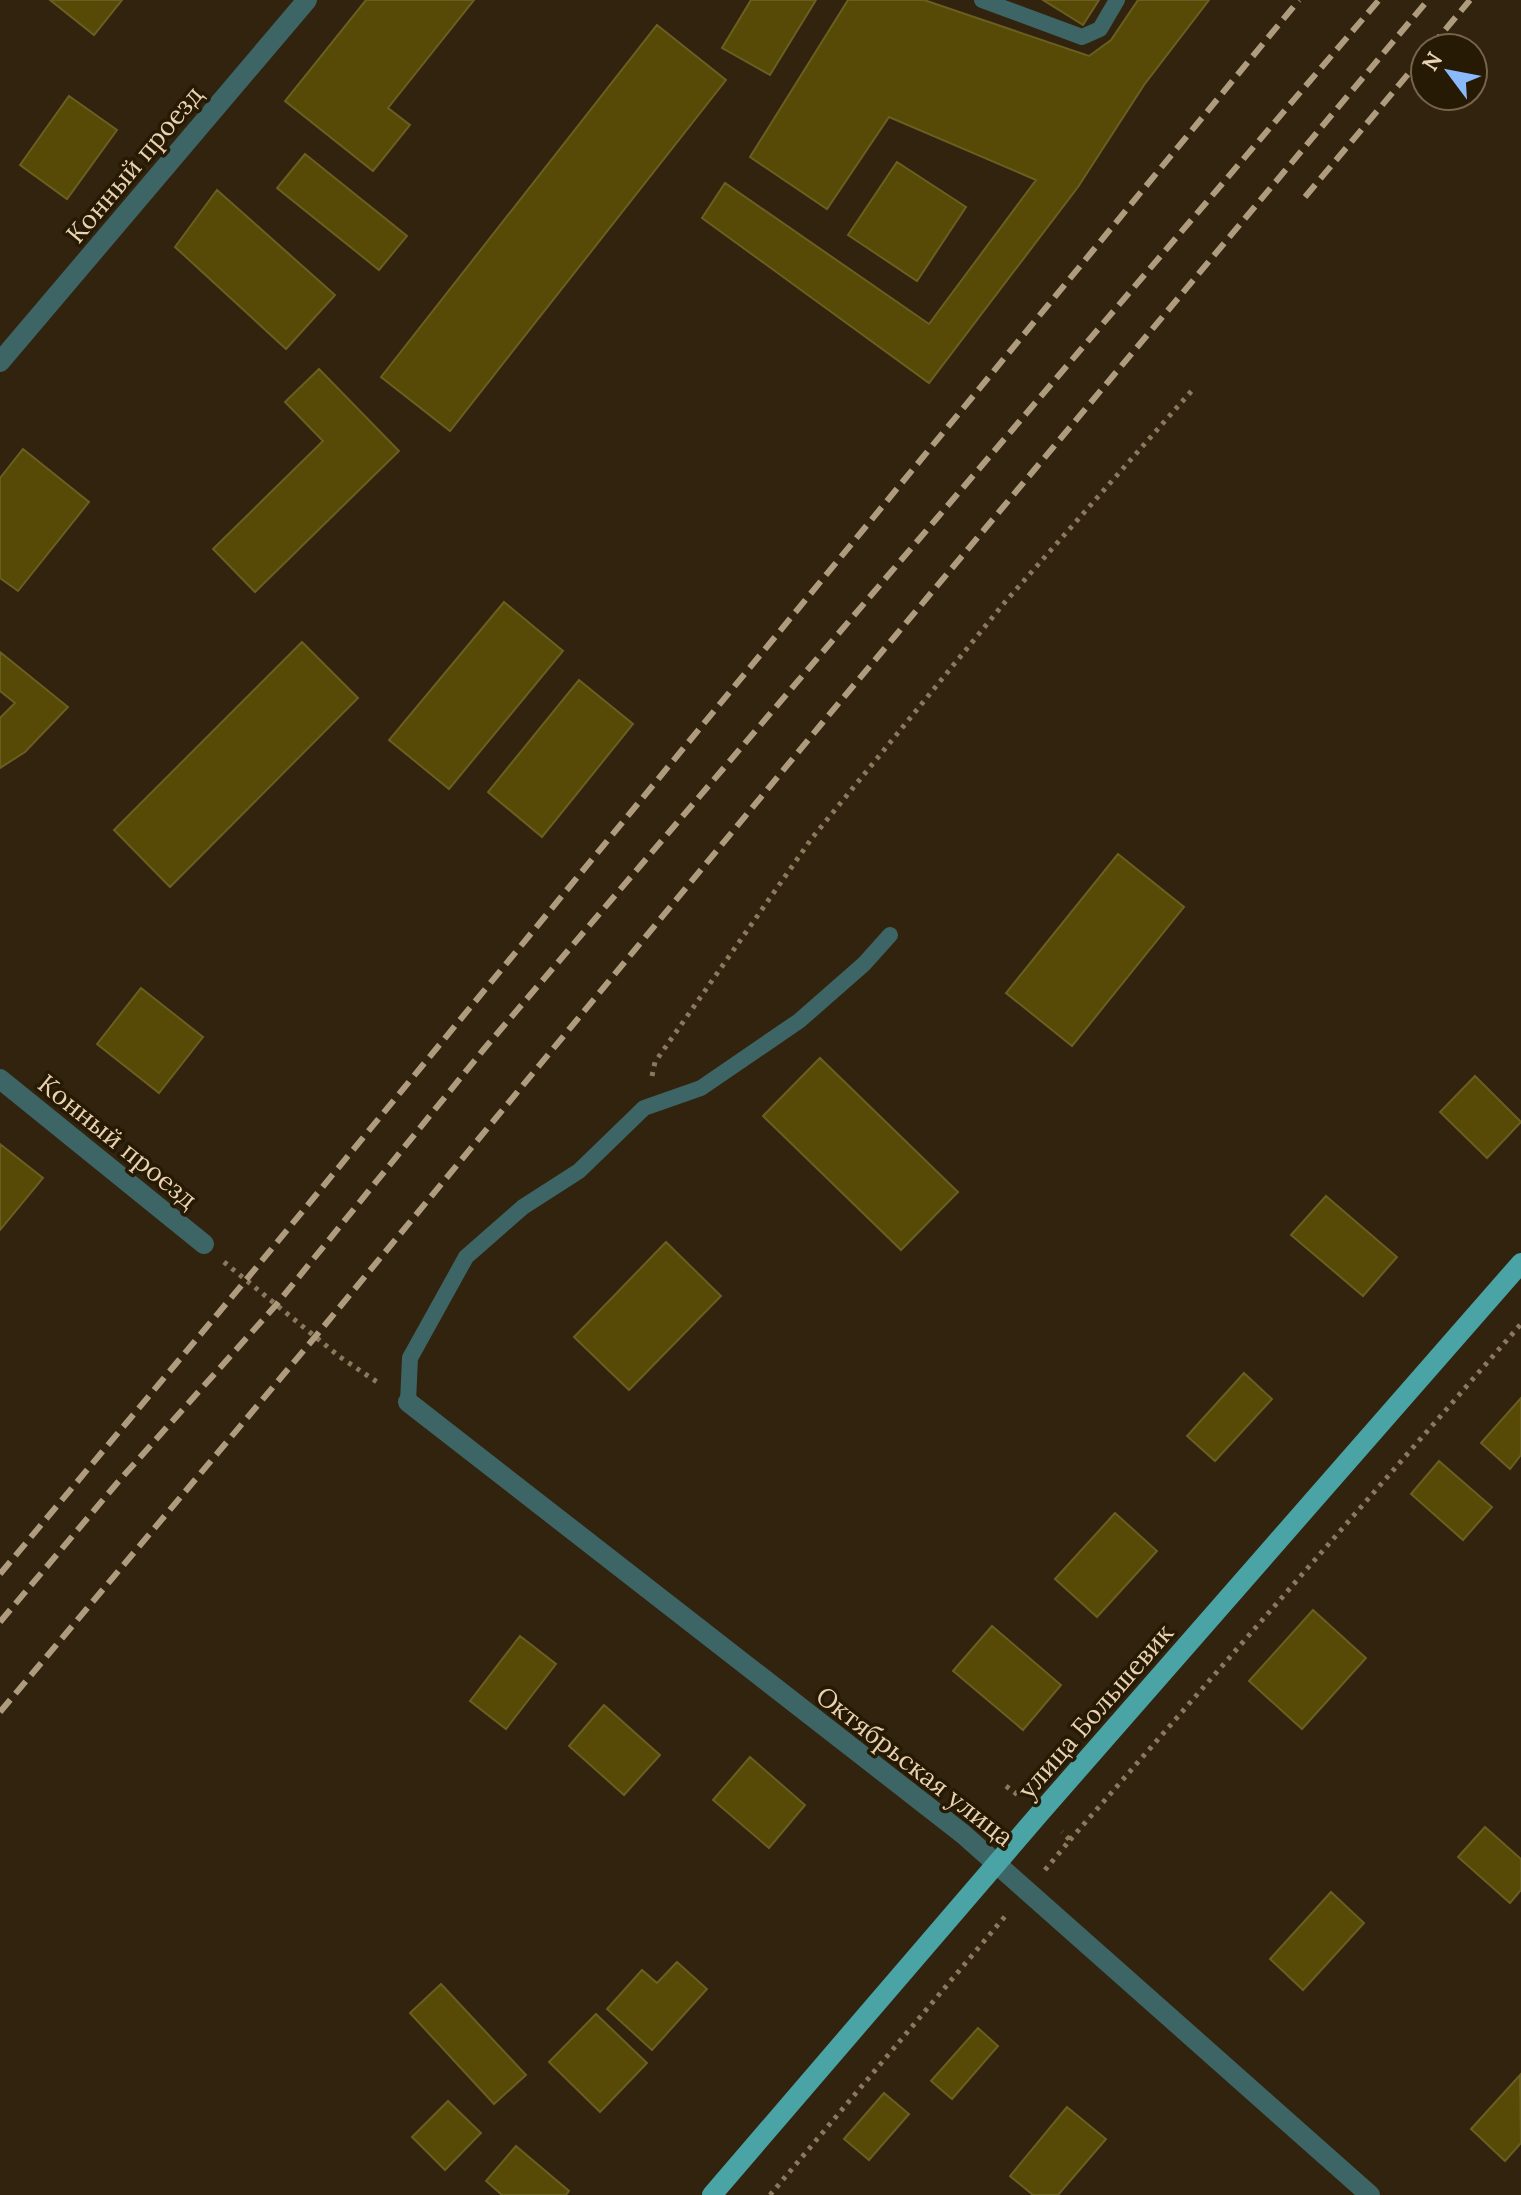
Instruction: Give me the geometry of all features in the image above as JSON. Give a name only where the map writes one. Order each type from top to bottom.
[{"type":"main road","name":"улица Большевик","points":[[712,2195],[1040,1813],[1521,1263]]},
{"type":"street","name":"Конный проезд","points":[[0,362],[307,0]]},
{"type":"street","name":"Конный проезд","points":[[0,1079],[204,1244]]},
{"type":"street","name":"Октябрьская улица","points":[[408,1402],[997,1863],[1370,2195]]},
{"type":"lane","points":[[982,0],[1082,37],[1100,29],[1117,0]]},
{"type":"lane","points":[[408,1402],[410,1358],[466,1257],[523,1207],[579,1171],[644,1108],[701,1088],[799,1021],[864,964],[890,935]]},
{"type":"path","points":[[644,1108],[655,1062],[812,838],[1005,602],[1195,387]]},
{"type":"path","points":[[204,1244],[340,1357],[408,1402]]},
{"type":"path","points":[[770,2195],[1070,1840],[1521,1324]]},
{"type":"path","points":[[1006,1786],[1070,1840]]},
{"type":"building","points":[[50,0],[122,0],[94,35]]},
{"type":"building","points":[[366,0],[474,0],[388,108],[410,125],[373,171],[285,101]]},
{"type":"building","points":[[751,0],[816,0],[770,75],[722,48]]},
{"type":"building","points":[[848,0],[924,0],[1089,56],[1111,40],[1138,0],[1209,0],[1144,85],[1078,187],[929,383],[702,218],[725,183],[929,324],[1036,180],[889,117],[827,209],[750,157]]},
{"type":"building","points":[[1043,0],[1099,0],[1083,25]]},
{"type":"building","points":[[657,25],[726,80],[450,431],[381,377]]},
{"type":"building","points":[[69,96],[117,130],[67,199],[20,165]]},
{"type":"building","points":[[305,154],[407,236],[379,270],[277,188]]},
{"type":"building","points":[[897,162],[966,207],[917,281],[848,235]]},
{"type":"building","points":[[217,190],[335,295],[286,349],[175,247]]},
{"type":"building","points":[[319,369],[399,451],[255,592],[213,549],[323,441],[285,402]]},
{"type":"building","points":[[23,449],[89,502],[18,591],[0,578],[0,478]]},
{"type":"building","points":[[504,602],[563,651],[449,789],[389,740]]},
{"type":"building","points":[[302,642],[358,698],[170,887],[114,830]]},
{"type":"building","points":[[0,652],[68,707],[25,752],[0,768],[0,718],[15,703],[0,691]]},
{"type":"building","points":[[579,680],[633,724],[542,837],[488,792]]},
{"type":"building","points":[[1118,854],[1184,907],[1072,1046],[1006,993]]},
{"type":"building","points":[[141,988],[203,1037],[159,1093],[97,1044]]},
{"type":"building","points":[[820,1058],[958,1192],[901,1250],[763,1116]]},
{"type":"building","points":[[1475,1076],[1521,1122],[1487,1158],[1440,1112]]},
{"type":"building","points":[[0,1144],[43,1178],[0,1230]]},
{"type":"building","points":[[1326,1196],[1397,1257],[1363,1296],[1291,1235]]},
{"type":"building","points":[[666,1242],[721,1296],[629,1390],[574,1337]]},
{"type":"building","points":[[1244,1373],[1272,1399],[1215,1461],[1187,1436]]},
{"type":"building","points":[[1521,1398],[1521,1455],[1510,1469],[1481,1443]]},
{"type":"building","points":[[1439,1461],[1492,1507],[1463,1540],[1411,1494]]},
{"type":"building","points":[[1115,1513],[1157,1551],[1097,1617],[1055,1579]]},
{"type":"building","points":[[1313,1610],[1366,1658],[1302,1729],[1249,1681]]},
{"type":"building","points":[[992,1626],[1061,1685],[1023,1730],[953,1671]]},
{"type":"building","points":[[520,1636],[556,1664],[506,1729],[470,1701]]},
{"type":"building","points":[[604,1705],[660,1755],[624,1795],[569,1746]]},
{"type":"building","points":[[750,1757],[805,1805],[769,1848],[713,1800]]},
{"type":"building","points":[[1485,1827],[1521,1859],[1521,1890],[1510,1903],[1458,1857]]},
{"type":"building","points":[[1331,1892],[1364,1923],[1303,1990],[1270,1959]]},
{"type":"building","points":[[677,1962],[707,1989],[652,2050],[607,2009],[642,1970],[657,1983]]},
{"type":"building","points":[[441,1984],[526,2075],[494,2104],[410,2013]]},
{"type":"building","points":[[596,2014],[647,2063],[600,2112],[549,2062]]},
{"type":"building","points":[[978,2028],[998,2046],[952,2099],[931,2081]]},
{"type":"building","points":[[1520,2075],[1521,2143],[1505,2161],[1471,2129]]},
{"type":"building","points":[[884,2093],[909,2114],[869,2160],[844,2139]]},
{"type":"building","points":[[448,2101],[481,2133],[445,2170],[412,2137]]},
{"type":"building","points":[[1067,2107],[1106,2139],[1058,2195],[1033,2195],[1010,2176]]},
{"type":"building","points":[[516,2146],[569,2191],[566,2195],[502,2195],[486,2181]]},
{"type":"railway","points":[[0,1574],[246,1280],[1299,0]]},
{"type":"railway","points":[[0,1622],[118,1482],[276,1305],[484,1049],[1379,0]]},
{"type":"railway","points":[[0,1712],[1428,0]]},
{"type":"railway","points":[[1443,32],[1470,0]]},
{"type":"railway","points":[[1305,197],[1409,73]]}]
